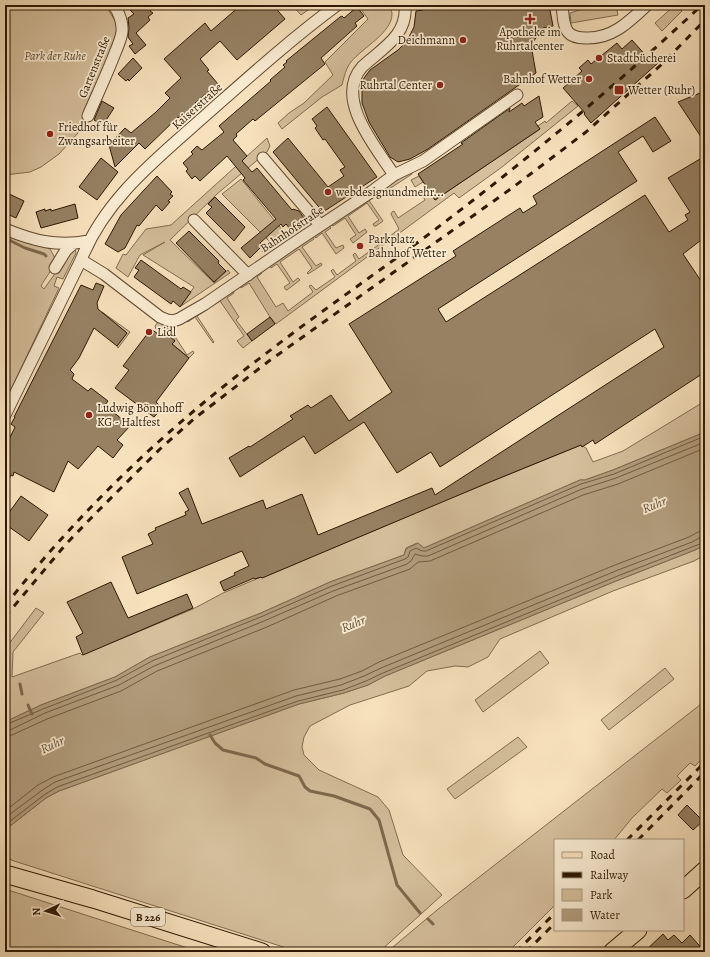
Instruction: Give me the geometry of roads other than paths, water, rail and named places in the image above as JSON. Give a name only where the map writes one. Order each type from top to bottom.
[{"type":"main road","points":[[684,889],[705,870]]},
{"type":"main road","name":"B 226","points":[[5,874],[262,952]]},
{"type":"main road","points":[[612,952],[637,931]]},
{"type":"street","name":"Gartenstraße","points":[[88,116],[109,69],[121,36],[122,31],[119,13],[114,5]]},
{"type":"street","name":"Kaiserstraße","points":[[5,415],[89,241],[122,193],[157,158],[267,62],[337,5]]},
{"type":"street","points":[[394,175],[361,122],[356,112],[352,94],[357,72],[397,37],[405,16],[405,5]]},
{"type":"street","points":[[562,5],[565,26],[568,32],[571,35],[581,38],[589,38],[607,36],[616,32],[647,5]]},
{"type":"street","name":"Bahnhofstraße","points":[[81,260],[104,274],[160,317],[173,321],[179,319],[205,304],[394,175],[423,160],[514,97]]},
{"type":"street","points":[[263,158],[320,226]]},
{"type":"street","points":[[194,220],[248,275]]},
{"type":"street","points":[[5,229],[30,239],[42,241],[74,243],[89,241]]},
{"type":"street","points":[[55,268],[66,250],[74,243]]},
{"type":"water","name":"Ruhr","points":[[705,432],[705,545],[385,676],[368,685],[344,693],[299,704],[59,791],[46,798],[5,830],[5,722],[41,705],[115,677],[150,657],[261,613],[330,582],[404,555],[406,549],[418,543],[424,548],[580,480],[585,480],[613,470]]},
{"type":"waterway","points":[[5,238],[46,256]]},
{"type":"waterway","points":[[20,684],[22,694]]},
{"type":"waterway","points":[[28,705],[32,714]]},
{"type":"waterway","points":[[210,735],[215,743],[223,750],[256,758],[265,764],[299,776],[305,787],[310,791],[334,796],[370,809],[379,820],[397,885],[420,913]]},
{"type":"waterway","points":[[428,919],[433,924]]},
{"type":"railway","points":[[5,606],[33,571],[94,504],[126,472],[193,411],[287,337],[431,233],[518,165],[611,87],[702,5]]},
{"type":"railway","points":[[5,617],[66,544],[160,449],[195,418],[269,361],[512,188],[586,132],[661,65],[705,20]]},
{"type":"railway","points":[[628,839],[705,762]]},
{"type":"railway","points":[[639,839],[705,772]]},
{"type":"railway","points":[[516,952],[554,914]]},
{"type":"railway","points":[[526,952],[554,924]]},
{"type":"place","name":"Apotheke im Ruhrtalcenter","points":[[530,19]]},
{"type":"place","name":"Deichmann","points":[[463,40]]},
{"type":"place","name":"Stadtbücherei","points":[[599,58]]},
{"type":"place","name":"Bahnhof Wetter","points":[[589,79]]},
{"type":"place","name":"Ruhrtal Center","points":[[440,85]]},
{"type":"place","name":"Wetter (Ruhr)","points":[[619,90]]},
{"type":"place","name":"Friedhof für Zwangsarbeiter","points":[[50,134]]},
{"type":"place","name":"webdesignundmehr...","points":[[328,192]]},
{"type":"place","name":"Parkplatz Bahnhof Wetter","points":[[360,246]]},
{"type":"place","name":"Lidl","points":[[149,332]]},
{"type":"place","name":"Ludwig Bönnhoff KG - Haltfest","points":[[89,415]]},
{"type":"park label","name":"Park der Ruhe","points":[[55,56]]}]
